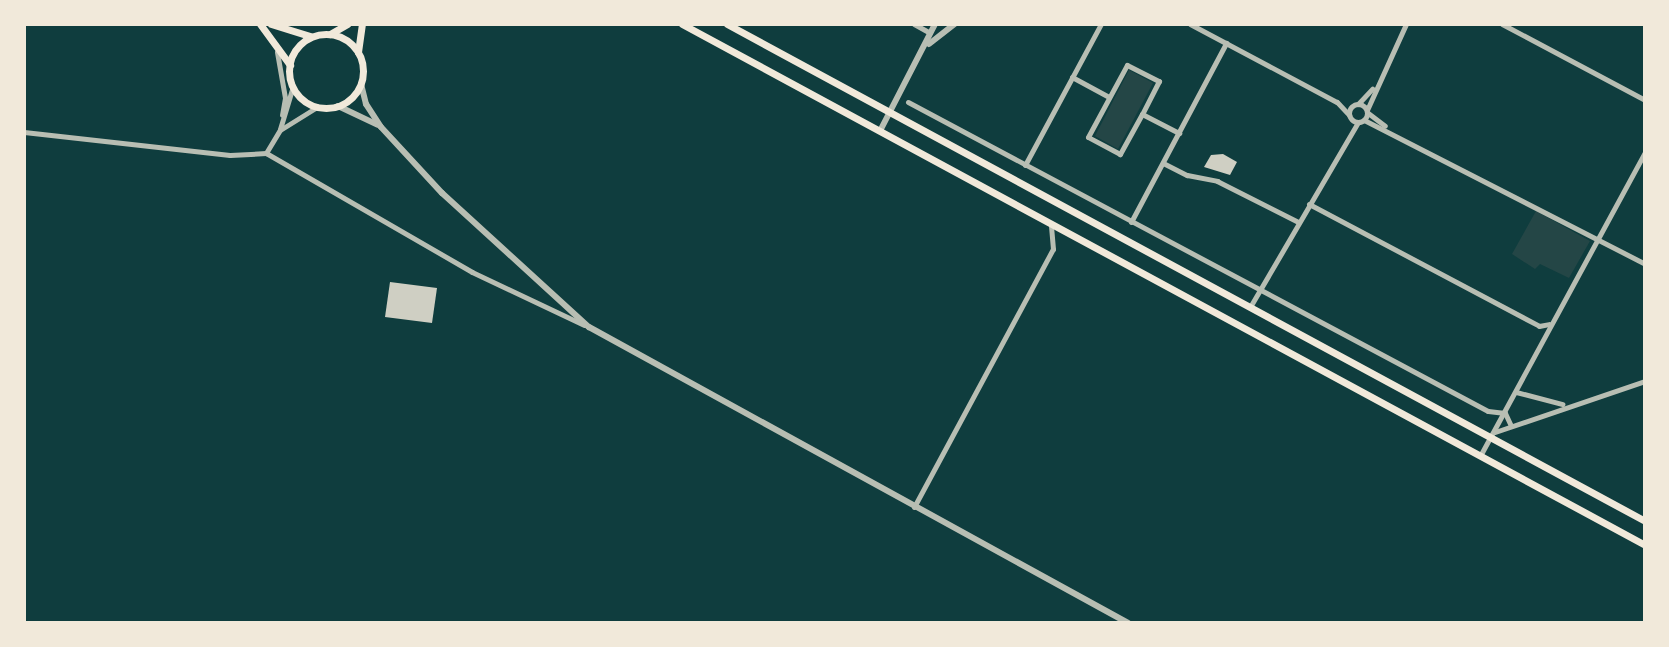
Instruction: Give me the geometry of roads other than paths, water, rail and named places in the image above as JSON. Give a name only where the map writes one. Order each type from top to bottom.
[{"type":"main road","points":[[260,24],[290,65],[293,86],[317,107],[338,106],[361,84],[358,52],[362,24]]},
{"type":"main road","points":[[271,24],[313,36],[330,34],[347,24]]},
{"type":"main road","points":[[682,24],[1050,220],[1645,545]]},
{"type":"main road","points":[[727,24],[1492,435],[1645,521]]},
{"type":"main road","points":[[330,34],[358,52]]},
{"type":"main road","points":[[290,65],[294,53],[313,36]]},
{"type":"street","points":[[914,24],[930,33]]},
{"type":"street","points":[[880,131],[927,47],[935,24]]},
{"type":"street","points":[[927,47],[955,24]]},
{"type":"street","points":[[1025,165],[1101,24]]},
{"type":"street","points":[[1190,24],[1337,102],[1350,116],[1393,131]]},
{"type":"street","points":[[1250,307],[1344,141],[1367,111],[1372,88],[1406,24]]},
{"type":"street","points":[[1502,24],[1645,100]]},
{"type":"street","points":[[266,153],[280,130],[285,98],[275,43]]},
{"type":"street","points":[[1131,222],[1226,43]]},
{"type":"street","points":[[1127,65],[1159,81],[1142,114],[1120,154],[1088,137],[1127,65]]},
{"type":"street","points":[[1072,77],[1109,97]]},
{"type":"street","points":[[361,84],[366,104],[381,127],[485,234],[589,327]]},
{"type":"street","points":[[282,115],[293,86]]},
{"type":"street","points":[[1344,141],[1356,104],[1372,88]]},
{"type":"street","points":[[908,102],[1488,411],[1505,413]]},
{"type":"street","points":[[1337,102],[1356,104],[1393,131],[1645,264]]},
{"type":"street","points":[[338,106],[381,127]]},
{"type":"street","points":[[280,130],[317,107]]},
{"type":"street","points":[[1142,114],[1179,133]]},
{"type":"street","points":[[24,132],[230,155],[266,153],[472,272],[589,327],[913,508],[1128,623]]},
{"type":"street","points":[[1480,456],[1645,152]]},
{"type":"street","points":[[1163,163],[1231,188],[1298,222]]},
{"type":"street","points":[[1309,204],[1539,326],[1550,323]]},
{"type":"street","points":[[913,508],[1053,249],[1050,220]]},
{"type":"street","points":[[1539,326],[1543,341]]},
{"type":"street","points":[[1492,435],[1567,404],[1645,381]]},
{"type":"street","points":[[1516,392],[1546,403],[1567,404]]},
{"type":"street","points":[[1545,413],[1546,403]]},
{"type":"street","points":[[1505,413],[1511,426]]}]
